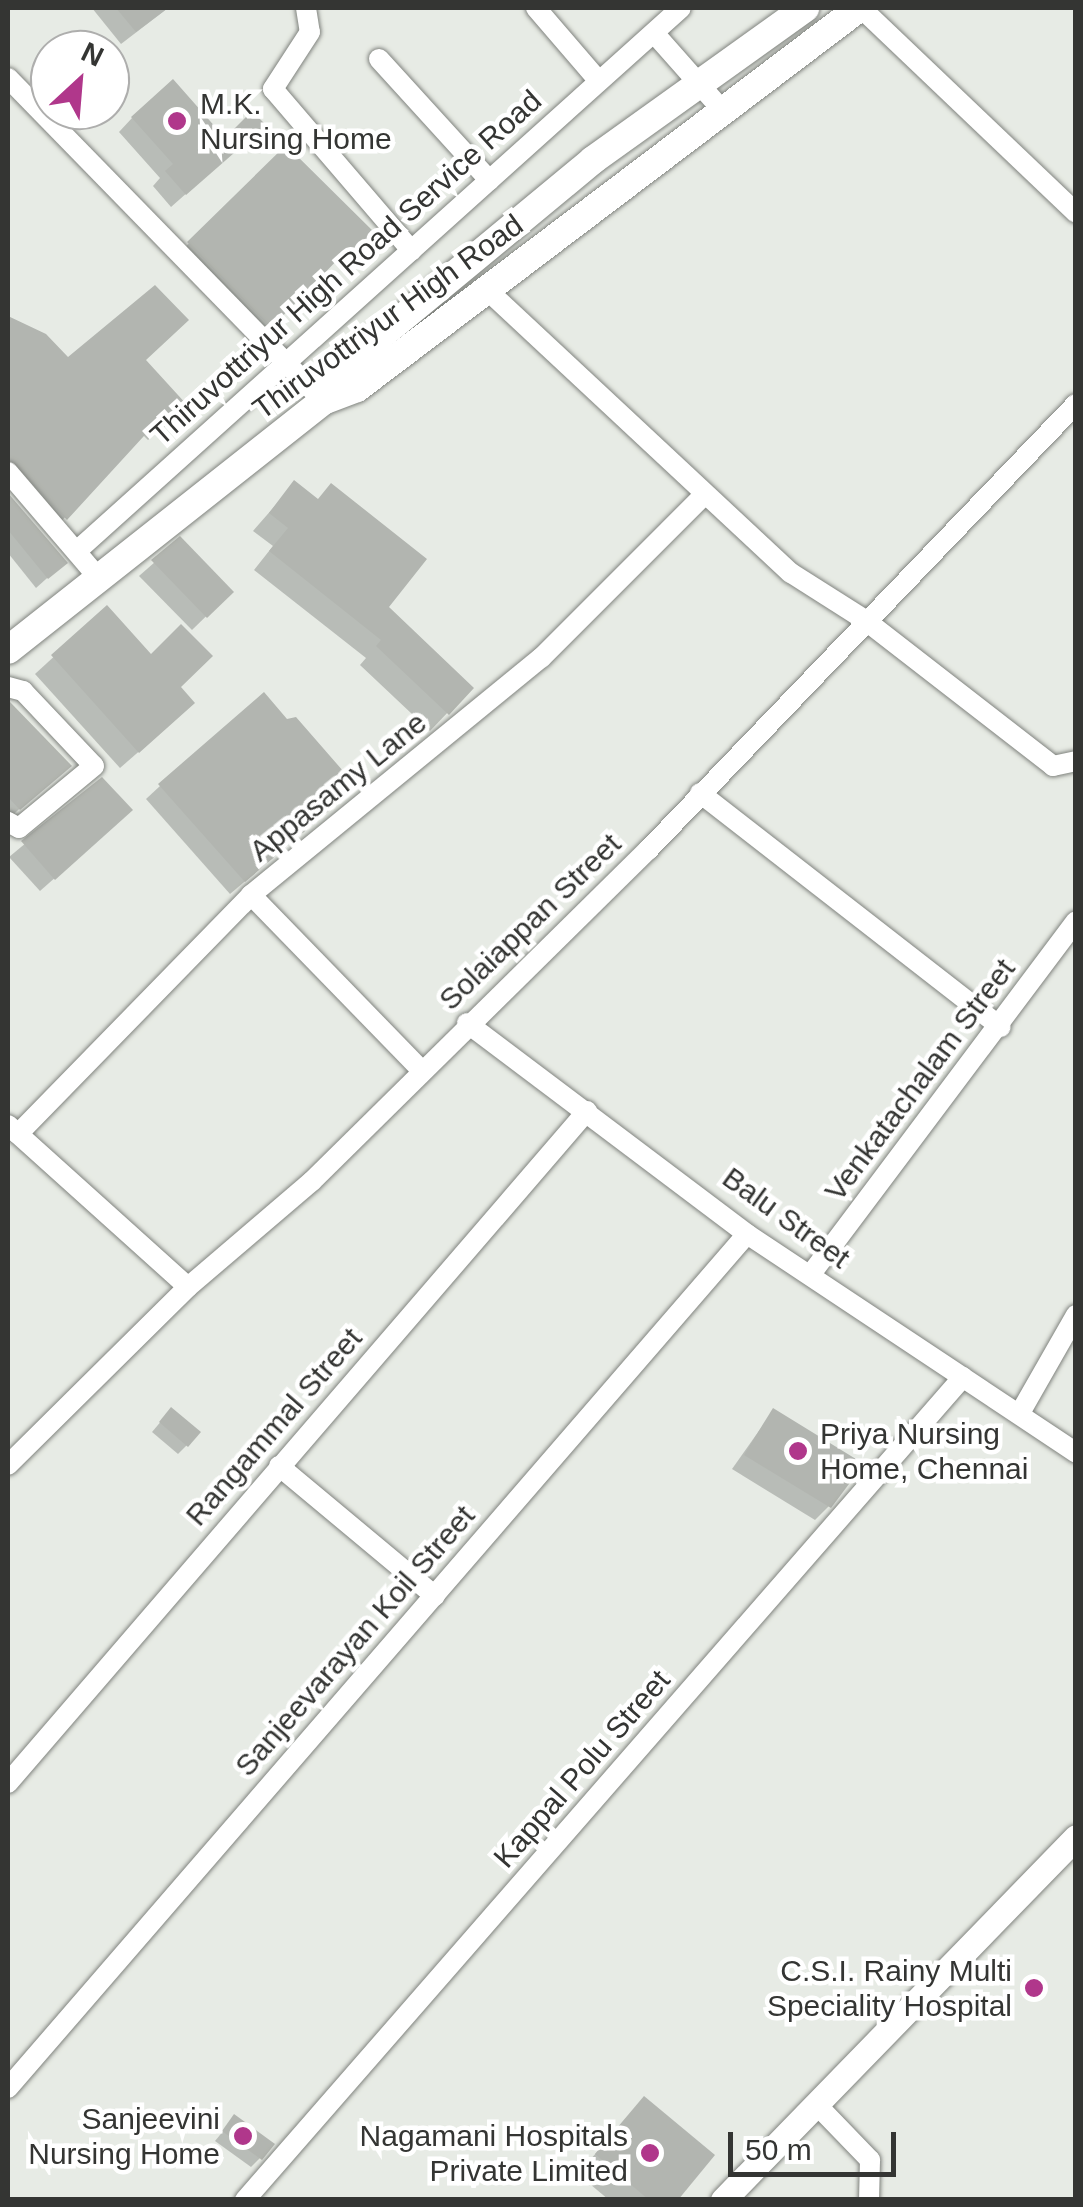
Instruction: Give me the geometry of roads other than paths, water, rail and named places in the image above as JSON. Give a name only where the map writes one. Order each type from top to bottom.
[{"type":"main road","points":[[323,401],[343,367],[593,160],[805,8]]},
{"type":"main road","name":"Thiruvottriyur High Road","points":[[8,650],[323,401],[357,388],[484,288],[860,8]]},
{"type":"street","points":[[306,8],[310,32],[274,89],[412,251]]},
{"type":"street","points":[[536,8],[598,80]]},
{"type":"street","name":"Thiruvottriyur High Road Service Road","points":[[79,549],[680,8]]},
{"type":"street","points":[[860,8],[1076,213]]},
{"type":"street","points":[[654,32],[723,112]]},
{"type":"street","points":[[379,59],[489,180]]},
{"type":"street","points":[[8,78],[323,401]]},
{"type":"street","points":[[484,288],[791,573],[865,620],[1053,766],[1076,761]]},
{"type":"street","name":"Solaiappan Street","points":[[8,1465],[188,1287],[312,1181],[420,1068],[700,794],[1076,404]]},
{"type":"street","points":[[8,472],[79,549],[100,580]]},
{"type":"street","name":"Appasamy Lane","points":[[13,1129],[252,895],[541,658],[704,495]]},
{"type":"street","points":[[8,822],[20,828],[28,823],[94,766],[10,684]]},
{"type":"street","points":[[700,794],[1001,1027]]},
{"type":"street","points":[[252,895],[420,1068]]},
{"type":"street","name":"Venkatachalam Street","points":[[811,1274],[1001,1027],[1076,921]]},
{"type":"street","name":"Balu Street","points":[[467,1023],[747,1234],[1076,1453]]},
{"type":"street","name":"Rangammal Street","points":[[8,1784],[587,1111]]},
{"type":"street","points":[[13,1129],[188,1287]]},
{"type":"street","name":"Sanjeevarayan Koil Street","points":[[8,2088],[747,1234]]},
{"type":"street","points":[[1020,1413],[1076,1314]]},
{"type":"street","name":"Kappal Polu Street","points":[[245,2200],[963,1377]]},
{"type":"street","points":[[279,1466],[435,1596]]},
{"type":"street","points":[[723,2200],[1076,1838]]},
{"type":"street","points":[[816,2104],[870,2160],[870,2200]]},
{"type":"place","name":"M.K. Nursing Home","points":[[177,121]]},
{"type":"place","name":"Priya Nursing Home, Chennai","points":[[798,1451]]},
{"type":"place","name":"C.S.I. Rainy Multi Speciality Hospital","points":[[1034,1988]]},
{"type":"place","name":"Sanjeevini Nursing Home","points":[[243,2136]]},
{"type":"place","name":"Nagamani Hospitals Private Limited","points":[[650,2153]]}]
